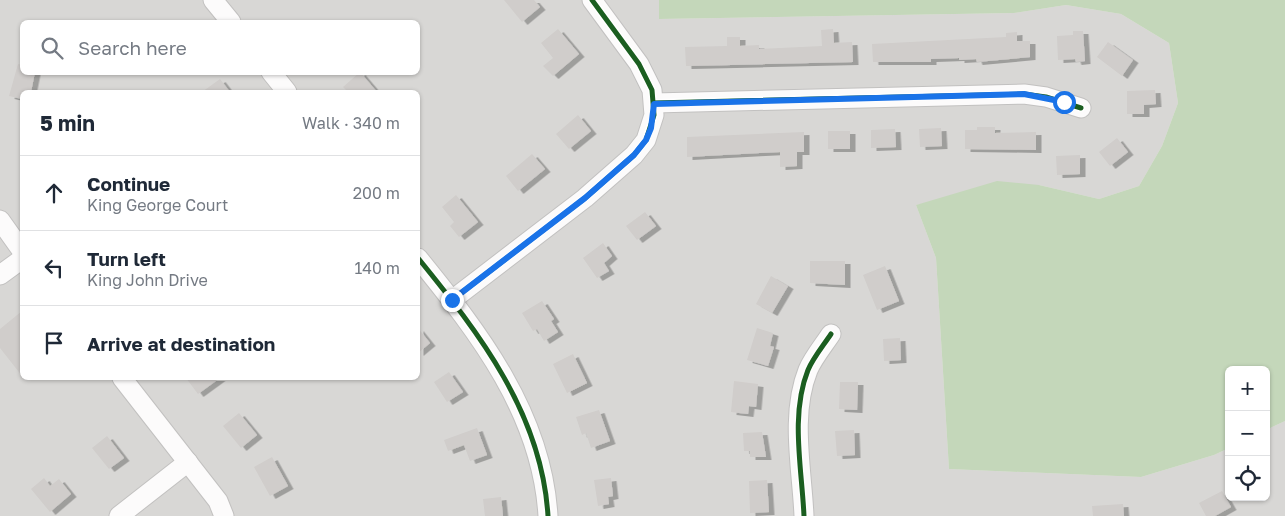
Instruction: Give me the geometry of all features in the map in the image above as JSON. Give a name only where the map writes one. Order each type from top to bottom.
[{"type":"street","points":[[213,0],[229,20]]},
{"type":"street","points":[[452,300],[585,198],[634,155],[646,140],[651,128],[654,104],[652,90],[639,64],[592,0]]},
{"type":"street","points":[[273,75],[284,90]]},
{"type":"street","points":[[654,104],[1024,94],[1046,97],[1081,108]]},
{"type":"street","points":[[0,220],[20,248]]},
{"type":"street","points":[[0,275],[20,260]]},
{"type":"street","points":[[420,260],[452,300],[498,365],[517,402],[539,458],[548,516]]},
{"type":"street","points":[[804,516],[798,418],[802,389],[808,368],[831,334]]},
{"type":"street","points":[[124,380],[218,501],[224,516]]},
{"type":"street","points":[[119,516],[188,462]]},
{"type":"shaded area","points":[[0,0],[659,0],[660,19],[1014,13],[1066,5],[1121,14],[1169,43],[1178,103],[1162,146],[1139,186],[1099,199],[1039,185],[916,205],[936,258],[949,469],[1141,477],[1214,455],[1225,450],[1225,501],[1270,501],[1270,428],[1285,421],[1285,516],[0,516]]},
{"type":"green space","points":[[659,0],[1285,0],[1285,421],[1270,428],[1270,366],[1225,366],[1225,450],[1214,455],[1141,477],[949,469],[936,258],[916,205],[997,181],[1039,185],[1099,199],[1139,186],[1162,146],[1178,103],[1169,43],[1121,14],[1066,5],[1014,13],[659,19]]},
{"type":"building","points":[[504,0],[534,0],[540,7],[522,22]]},
{"type":"building","points":[[558,29],[579,54],[553,76],[543,66],[553,58],[541,43]]},
{"type":"building","points":[[833,29],[834,43],[852,42],[853,62],[686,66],[685,47],[727,46],[727,37],[740,37],[740,46],[759,45],[759,49],[822,46],[821,30]]},
{"type":"building","points":[[1073,31],[1083,31],[1085,61],[1076,62],[1075,59],[1058,60],[1057,36],[1073,35]]},
{"type":"building","points":[[1017,32],[1017,41],[1030,41],[1030,57],[977,62],[976,59],[959,60],[959,58],[931,59],[931,62],[873,62],[872,44],[1006,37],[1006,33]]},
{"type":"building","points":[[1108,42],[1133,60],[1122,76],[1097,57]]},
{"type":"building","points":[[18,64],[20,64],[20,75],[34,75],[31,90],[20,90],[20,99],[9,96]]},
{"type":"building","points":[[357,75],[363,75],[375,90],[346,90],[343,87]]},
{"type":"building","points":[[220,79],[228,90],[205,90]]},
{"type":"building","points":[[1155,90],[1156,104],[1144,105],[1144,114],[1127,114],[1127,91]]},
{"type":"building","points":[[578,115],[591,131],[569,149],[556,134]]},
{"type":"building","points":[[977,127],[995,127],[995,133],[1036,132],[1036,150],[965,149],[965,130],[977,130]]},
{"type":"building","points":[[941,128],[942,146],[920,147],[919,129]]},
{"type":"building","points":[[895,129],[896,147],[871,148],[871,130]]},
{"type":"building","points":[[828,131],[850,131],[850,149],[828,149]]},
{"type":"building","points":[[804,132],[804,152],[797,152],[797,166],[780,167],[780,152],[687,157],[687,137]]},
{"type":"building","points":[[1117,138],[1128,152],[1110,166],[1099,152]]},
{"type":"building","points":[[532,154],[545,169],[518,191],[506,176]]},
{"type":"building","points":[[1080,155],[1080,174],[1057,175],[1056,156]]},
{"type":"building","points":[[456,195],[478,222],[459,237],[450,226],[454,222],[442,207]]},
{"type":"building","points":[[645,212],[656,226],[637,240],[626,226]]},
{"type":"building","points":[[603,243],[612,256],[604,263],[609,271],[597,278],[583,258]]},
{"type":"building","points":[[810,261],[845,261],[845,285],[810,283]]},
{"type":"building","points":[[885,266],[899,301],[877,310],[863,275]]},
{"type":"building","points":[[771,276],[788,286],[772,313],[756,304]]},
{"type":"building","points":[[542,301],[554,319],[551,321],[558,332],[544,341],[537,329],[533,331],[522,313]]},
{"type":"building","points":[[20,313],[20,373],[0,348],[0,329]]},
{"type":"building","points":[[757,328],[773,333],[770,346],[774,347],[768,366],[747,360]]},
{"type":"building","points":[[420,330],[430,343],[420,351]]},
{"type":"building","points":[[900,338],[901,360],[884,361],[883,339]]},
{"type":"building","points":[[573,354],[587,383],[567,393],[553,364]]},
{"type":"building","points":[[449,372],[463,392],[447,402],[434,382]]},
{"type":"building","points":[[188,380],[217,380],[198,394]]},
{"type":"building","points":[[734,381],[758,384],[756,407],[749,406],[748,414],[731,412]]},
{"type":"building","points":[[840,382],[858,382],[857,410],[839,409]]},
{"type":"building","points":[[599,410],[610,441],[591,448],[586,433],[582,435],[576,417]]},
{"type":"building","points":[[239,413],[257,435],[241,448],[223,426]]},
{"type":"building","points":[[477,428],[487,455],[470,461],[464,445],[448,451],[444,440]]},
{"type":"building","points":[[854,430],[855,455],[837,456],[835,431]]},
{"type":"building","points":[[762,432],[766,457],[750,457],[750,451],[744,451],[743,433]]},
{"type":"building","points":[[107,436],[124,458],[109,469],[92,448]]},
{"type":"building","points":[[272,457],[288,486],[270,496],[254,467]]},
{"type":"building","points":[[44,478],[50,486],[59,479],[71,494],[50,512],[31,489]]},
{"type":"building","points":[[611,478],[613,496],[608,497],[609,504],[598,506],[594,480]]},
{"type":"building","points":[[767,480],[769,512],[750,513],[749,481]]},
{"type":"building","points":[[1222,491],[1225,501],[1228,501],[1231,507],[1215,516],[1206,516],[1199,503]]},
{"type":"building","points":[[501,497],[503,516],[485,516],[483,499]]},
{"type":"building","points":[[1123,504],[1124,516],[1093,516],[1092,506]]},
{"type":"cycle path","points":[[452,300],[585,198],[634,155],[646,140],[654,115],[652,90],[639,64],[592,0]]},
{"type":"cycle path","points":[[654,103],[1024,94],[1046,97],[1081,108]]},
{"type":"cycle path","points":[[420,260],[463,316],[504,377],[534,443],[543,479],[548,516]]},
{"type":"cycle path","points":[[804,516],[798,442],[799,405],[808,370],[815,356],[831,334]]},
{"type":"route","points":[[452,300],[585,198],[634,155],[646,140],[651,128],[654,104],[743,100],[1024,94],[1064,102]]}]
